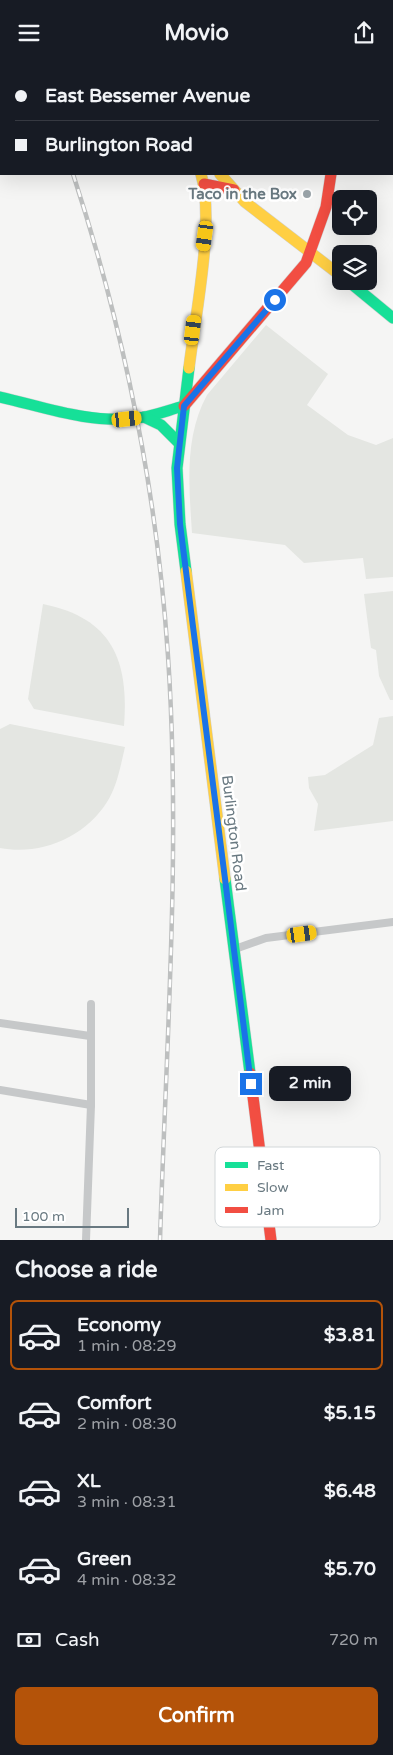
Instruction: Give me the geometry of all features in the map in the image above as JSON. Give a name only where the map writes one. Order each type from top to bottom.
[{"type":"main road","points":[[222,175],[266,220],[332,269]]},
{"type":"main road","points":[[0,397],[101,418],[127,419],[144,417],[184,406],[306,263],[326,207],[330,175]]},
{"type":"main road","points":[[202,179],[235,190]]},
{"type":"main road","name":"Burlington Road","points":[[202,179],[205,236],[180,429],[177,468],[180,524],[259,1147]]},
{"type":"main road","points":[[359,290],[393,318]]},
{"type":"main road","points":[[144,417],[161,425],[180,443]]},
{"type":"main road","name":"Burlington Road","points":[[269,1227],[271,1240]]},
{"type":"street","points":[[235,949],[266,939],[393,922]]},
{"type":"street","points":[[86,1240],[91,1105],[91,1004]]},
{"type":"street","points":[[0,1023],[90,1036]]},
{"type":"street","points":[[0,1090],[91,1105]]},
{"type":"shaded area","points":[[266,325],[328,374],[307,405],[348,435],[376,445],[393,438],[393,577],[366,579],[363,558],[304,563],[285,545],[192,533],[189,480],[191,445],[200,411],[207,395]]},
{"type":"shaded area","points":[[393,591],[393,700],[390,700],[379,676],[376,650],[371,648],[364,594]]},
{"type":"shaded area","points":[[43,604],[66,611],[85,620],[100,631],[111,645],[119,662],[123,681],[125,702],[124,726],[34,709],[28,699]]},
{"type":"shaded area","points":[[393,716],[393,821],[314,831],[318,804],[309,788],[308,777],[325,775],[373,745],[379,718]]},
{"type":"shaded area","points":[[10,724],[125,747],[116,782],[107,802],[87,825],[61,841],[31,849],[15,850],[0,848],[0,729]]},
{"type":"railway","points":[[73,175],[108,292],[136,412],[156,533],[168,656],[172,728],[173,874],[160,1240]]},
{"type":"traffic: fast","points":[[359,290],[393,318]]},
{"type":"traffic: fast","points":[[186,571],[180,524],[177,468],[189,368]]},
{"type":"traffic: fast","points":[[0,397],[84,417],[102,419],[142,417],[184,406]]},
{"type":"traffic: fast","points":[[144,417],[161,425],[179,443]]},
{"type":"traffic: fast","points":[[225,879],[250,1073]]},
{"type":"traffic: slow","points":[[189,368],[205,243],[205,194],[201,175]]},
{"type":"traffic: slow","points":[[221,175],[245,202],[332,269]]},
{"type":"traffic: slow","points":[[186,571],[225,879]]},
{"type":"traffic: jam","points":[[184,406],[306,263],[326,207],[331,175]]},
{"type":"traffic: jam","points":[[204,184],[234,190]]},
{"type":"traffic: jam","points":[[250,1073],[259,1147]]},
{"type":"traffic: jam","points":[[269,1227],[271,1240]]},
{"type":"place","name":"Taco in the Box","points":[[307,194]]},
{"type":"route","points":[[251,1084],[180,524],[177,468],[184,406],[275,300]]}]
